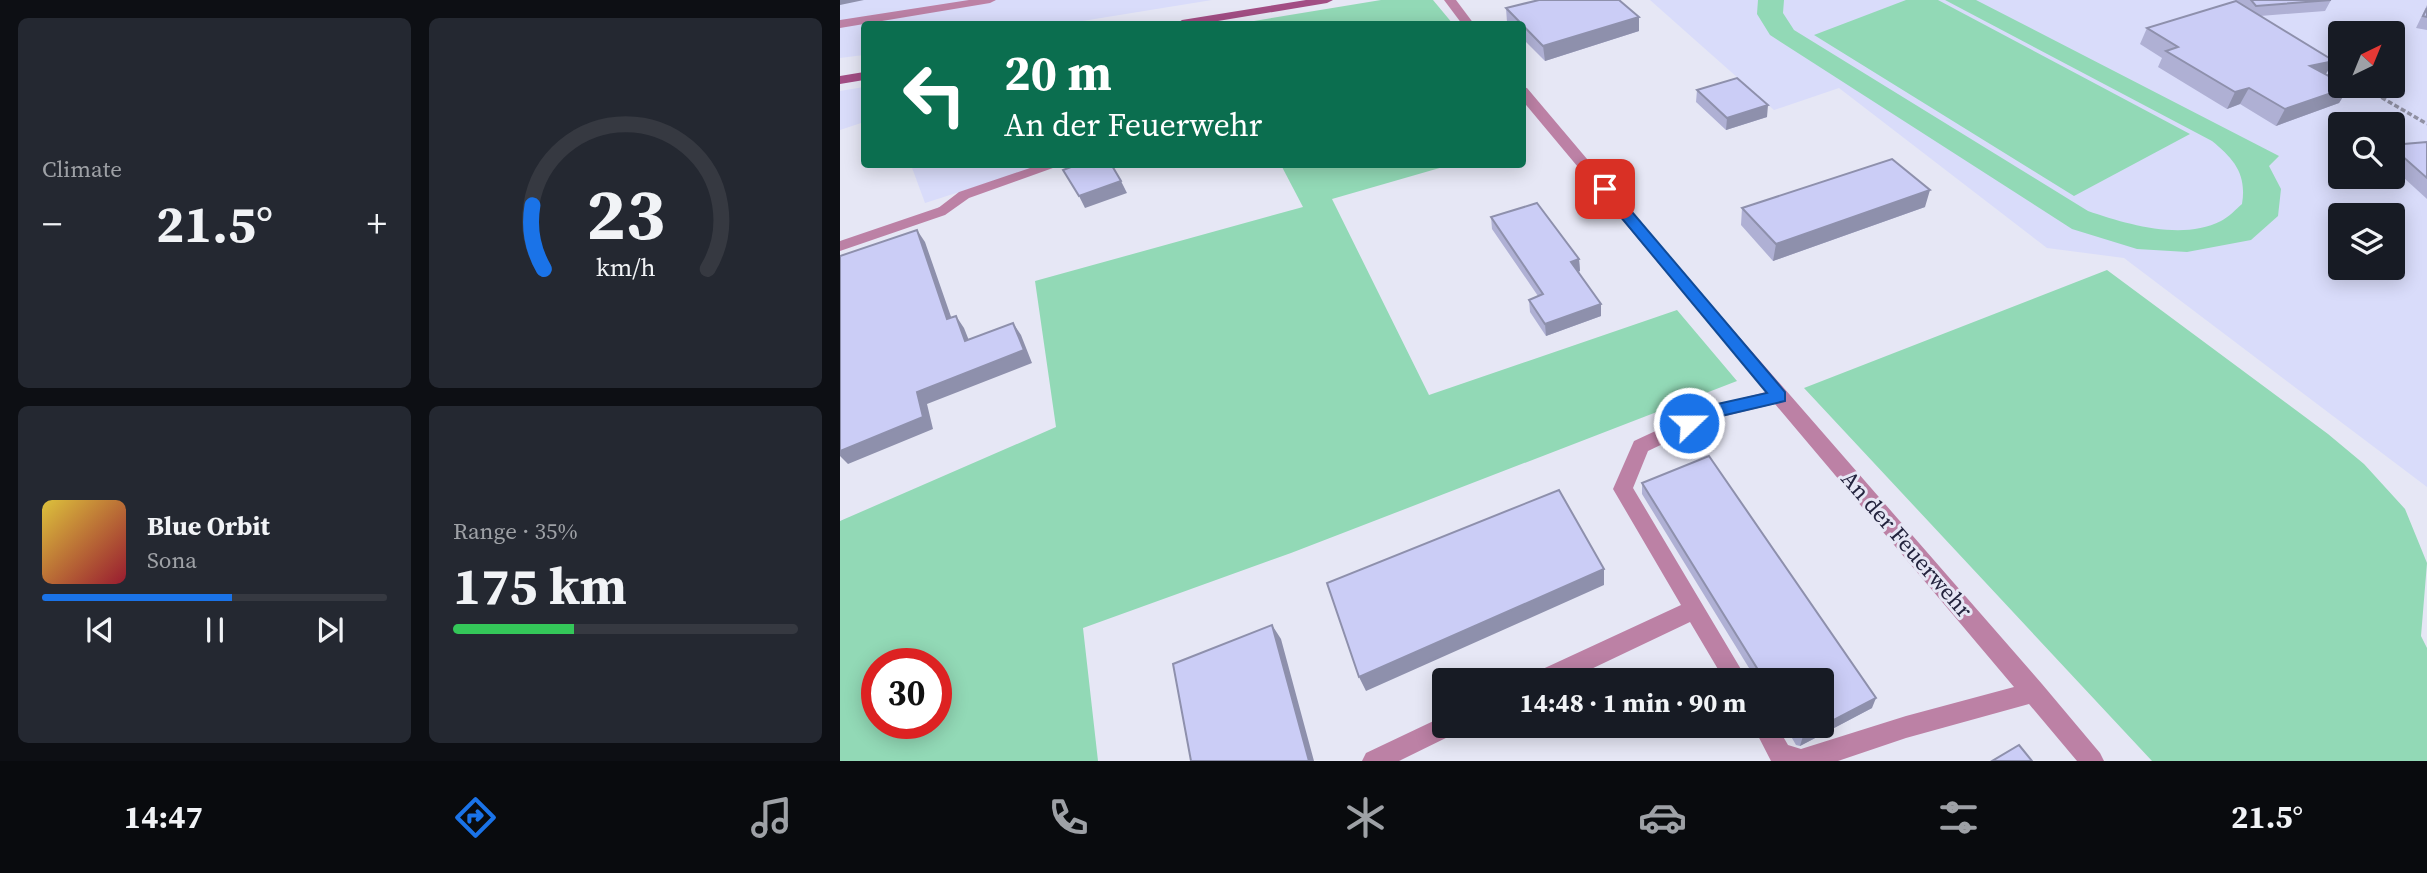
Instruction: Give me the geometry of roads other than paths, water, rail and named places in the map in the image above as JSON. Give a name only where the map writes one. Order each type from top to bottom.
[{"type":"main road","points":[[1200,21],[1327,0]]},
{"type":"main road","points":[[840,80],[861,76]]},
{"type":"street","points":[[840,24],[990,0]]},
{"type":"street","points":[[1450,0],[1466,21]]},
{"type":"street","name":"An der Feuerwehr","points":[[1526,96],[2092,761]]},
{"type":"street","points":[[840,246],[940,212],[964,195],[1045,168]]},
{"type":"street","points":[[1730,668],[1623,489],[1641,446],[1713,412],[1779,396]]},
{"type":"street","points":[[1569,668],[1695,608]]},
{"type":"street","points":[[1772,738],[1787,759],[2034,691]]},
{"type":"street","points":[[1374,761],[1432,733]]}]
